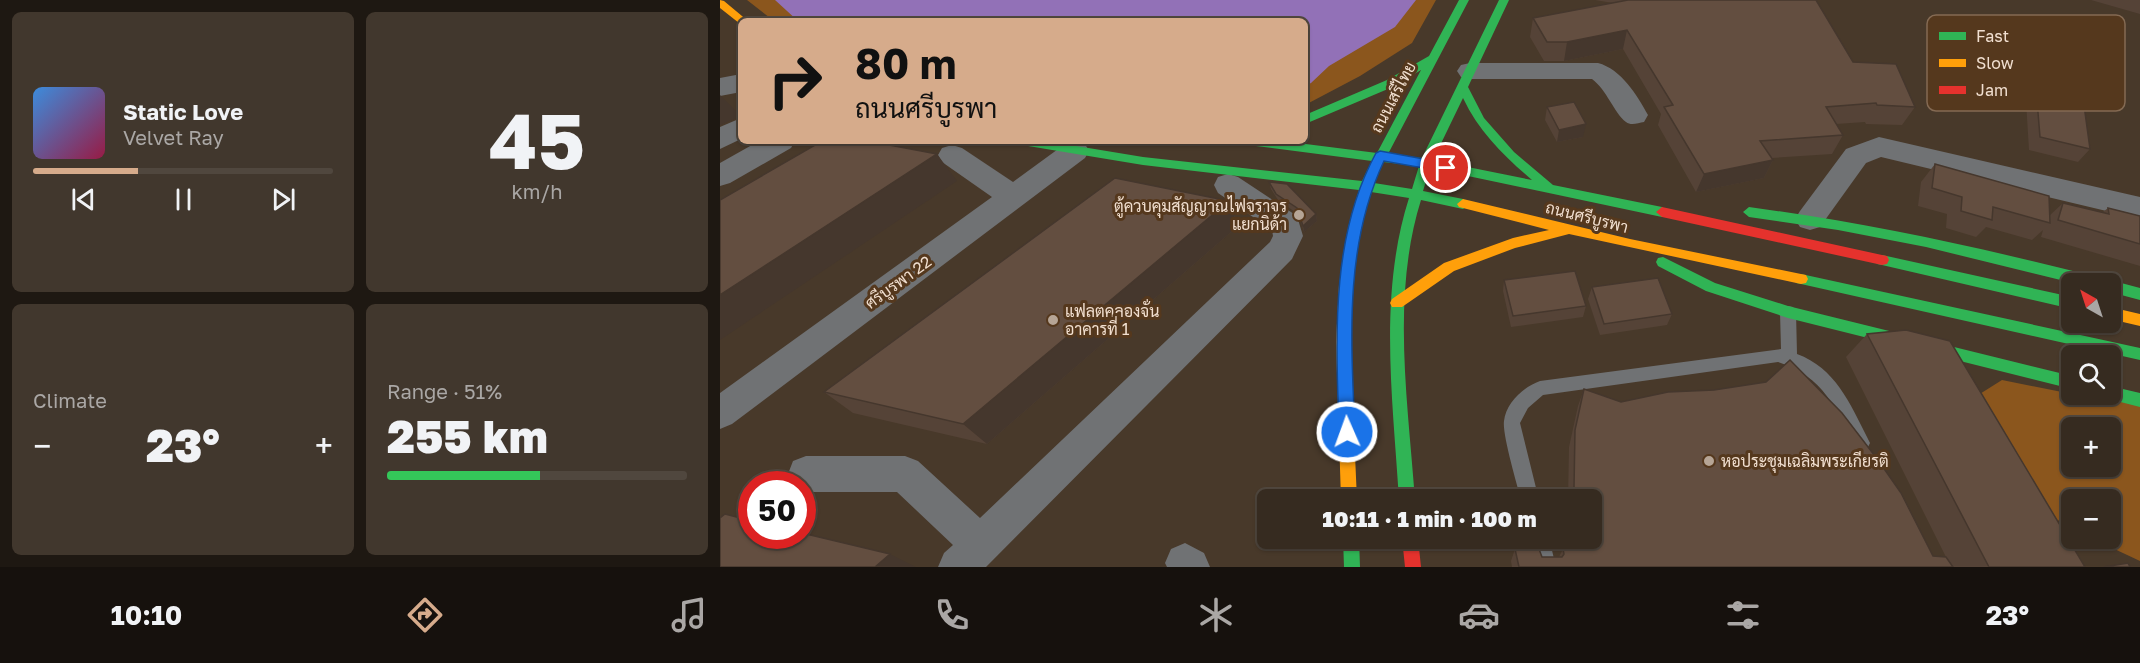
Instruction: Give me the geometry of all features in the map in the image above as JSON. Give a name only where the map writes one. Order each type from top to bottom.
[{"type":"street","name":"ถนนเสรีไทย","points":[[1349,489],[1344,341],[1346,284],[1355,224],[1366,186],[1380,156],[1464,0]]},
{"type":"street","points":[[1406,489],[1397,352],[1400,262],[1415,193],[1426,164],[1504,0]]},
{"type":"street","points":[[720,3],[739,18]]},
{"type":"street","points":[[1308,119],[1391,83],[1433,58]]},
{"type":"street","points":[[1466,78],[1598,71],[1609,79],[1635,115]]},
{"type":"street","points":[[1466,78],[1479,120],[1510,156],[1551,190]]},
{"type":"street","points":[[720,87],[738,83]]},
{"type":"street","points":[[720,139],[738,129]]},
{"type":"street","points":[[720,176],[777,144]]},
{"type":"street","name":"ถนนศรีบูรพา","points":[[1038,144],[1141,161],[1415,193],[1630,244],[1787,276],[2140,354]]},
{"type":"street","name":"ถนนศรีบูรพา","points":[[1274,144],[1380,156],[1426,164],[2061,300]]},
{"type":"street","points":[[1810,219],[1856,156],[1879,147],[2140,208]]},
{"type":"street","name":"ศรีบูรพา 22","points":[[720,413],[1076,151]]},
{"type":"street","points":[[952,155],[1014,197]]},
{"type":"street","points":[[816,474],[905,474],[970,556],[1281,250],[1288,236],[1286,224],[1228,185]]},
{"type":"street","points":[[1646,210],[1683,204],[1706,207]]},
{"type":"street","points":[[1740,211],[1810,219],[2010,260],[2061,274]]},
{"type":"street","points":[[1397,303],[1449,267],[1513,243],[1569,229]]},
{"type":"street","points":[[1630,244],[1711,287],[1788,312],[2061,380]]},
{"type":"street","points":[[2121,289],[2140,294]]},
{"type":"street","points":[[2121,316],[2140,320]]},
{"type":"street","points":[[2121,396],[2140,400]]},
{"type":"street","points":[[1351,549],[1352,567]]},
{"type":"street","points":[[1411,549],[1413,567]]},
{"type":"lane","points":[[1788,312],[1789,358]]},
{"type":"lane","points":[[1527,489],[1512,423],[1515,411],[1521,402],[1540,388],[1779,355],[1808,366],[1833,386],[1869,461]]},
{"type":"lane","points":[[1543,549],[1547,567]]},
{"type":"shaded area","points":[[747,0],[1436,0],[1412,43],[1360,76],[1308,103],[1308,18],[770,18]]},
{"type":"shaded area","points":[[775,0],[1416,0],[1395,27],[1329,66],[1308,84],[1308,18],[795,18]]},
{"type":"shaded area","points":[[2002,380],[2061,392],[2061,405],[2121,405],[2121,397],[2140,401],[2140,561],[2114,549],[2121,549],[2121,489],[2061,489],[2061,522],[2035,508],[1975,397]]},
{"type":"building","points":[[1628,0],[1816,0],[1853,62],[1896,64],[1915,107],[1877,105],[1876,103],[1826,107],[1843,135],[1760,141],[1773,160],[1704,174],[1664,107],[1673,105],[1627,30],[1567,42],[1547,42],[1533,18]]},
{"type":"building","points":[[1574,102],[1586,124],[1559,130],[1547,107]]},
{"type":"building","points":[[2038,111],[2085,111],[2090,149],[2040,137]]},
{"type":"building","points":[[817,144],[884,144],[937,154],[720,295],[720,200]]},
{"type":"building","points":[[1935,164],[2049,196],[2050,223],[1993,207],[1992,220],[1961,211],[1962,197],[1932,188]]},
{"type":"building","name":"แฟลตคลองจั่น อาคารที่ 1","points":[[1115,178],[1229,201],[963,424],[824,392]]},
{"type":"building","points":[[1269,182],[1287,184],[1316,214],[1303,226],[1297,208],[1276,194]]},
{"type":"building","points":[[2063,203],[2109,214],[2108,208],[2140,216],[2140,244],[2058,220]]},
{"type":"building","points":[[1575,271],[1586,306],[1513,316],[1504,280]]},
{"type":"building","points":[[1658,278],[1672,314],[1604,324],[1592,287]]},
{"type":"building","points":[[1906,330],[1950,341],[2061,527],[2061,549],[2074,549],[2085,567],[1989,567],[1867,334]]},
{"type":"building","name":"หอประชุมเฉลิมพระเกียรติ","points":[[1790,360],[1842,413],[1878,460],[1901,493],[1933,556],[1946,557],[1953,567],[1519,567],[1515,549],[1539,549],[1542,557],[1562,557],[1563,549],[1602,549],[1602,489],[1574,489],[1575,430],[1584,389],[1621,402],[1668,392],[1714,390],[1766,382]]},
{"type":"building","points":[[725,514],[738,517],[738,549],[816,549],[816,536],[890,554],[875,567],[720,567],[720,518]]},
{"type":"building","points":[[2128,563],[2130,567],[2104,567]]},
{"type":"traffic: fast","points":[[1346,285],[1355,224],[1369,178],[1464,0]]},
{"type":"traffic: fast","points":[[1406,489],[1397,352],[1400,262],[1407,224],[1426,163],[1504,0]]},
{"type":"traffic: fast","points":[[1308,119],[1391,83],[1431,59]]},
{"type":"traffic: fast","points":[[1462,86],[1479,120],[1510,155],[1549,188]]},
{"type":"traffic: fast","points":[[1040,144],[1143,161],[1344,183],[1463,204]]},
{"type":"traffic: fast","points":[[1272,144],[1426,163],[1662,212]]},
{"type":"traffic: fast","points":[[1749,212],[1838,225],[1926,242],[2061,274]]},
{"type":"traffic: fast","points":[[1882,260],[2061,301]]},
{"type":"traffic: fast","points":[[1663,262],[1711,287],[1788,312],[2061,380]]},
{"type":"traffic: fast","points":[[1801,279],[2140,354]]},
{"type":"traffic: fast","points":[[2121,289],[2140,294]]},
{"type":"traffic: fast","points":[[2121,396],[2140,400]]},
{"type":"traffic: fast","points":[[1351,549],[1352,567]]},
{"type":"traffic: slow","points":[[720,3],[739,18]]},
{"type":"traffic: slow","points":[[1463,204],[1630,244],[1801,279]]},
{"type":"traffic: slow","points":[[1397,303],[1449,267],[1513,243],[1564,231]]},
{"type":"traffic: slow","points":[[1346,285],[1343,342],[1349,489]]},
{"type":"traffic: slow","points":[[2121,316],[2140,320]]},
{"type":"traffic: jam","points":[[1662,212],[1882,260]]},
{"type":"traffic: jam","points":[[1411,549],[1413,567]]},
{"type":"place","name":"ตู้ควบคุมสัญญาณไฟจราจร แยกนิด้า","points":[[1299,215]]},
{"type":"place","name":"แฟลตคลองจั่น อาคารที่ 1","points":[[1053,320]]},
{"type":"place","name":"หอประชุมเฉลิมพระเกียรติ","points":[[1709,461]]},
{"type":"route","points":[[1347,432],[1344,341],[1346,284],[1355,224],[1366,186],[1380,156],[1446,168]]}]
